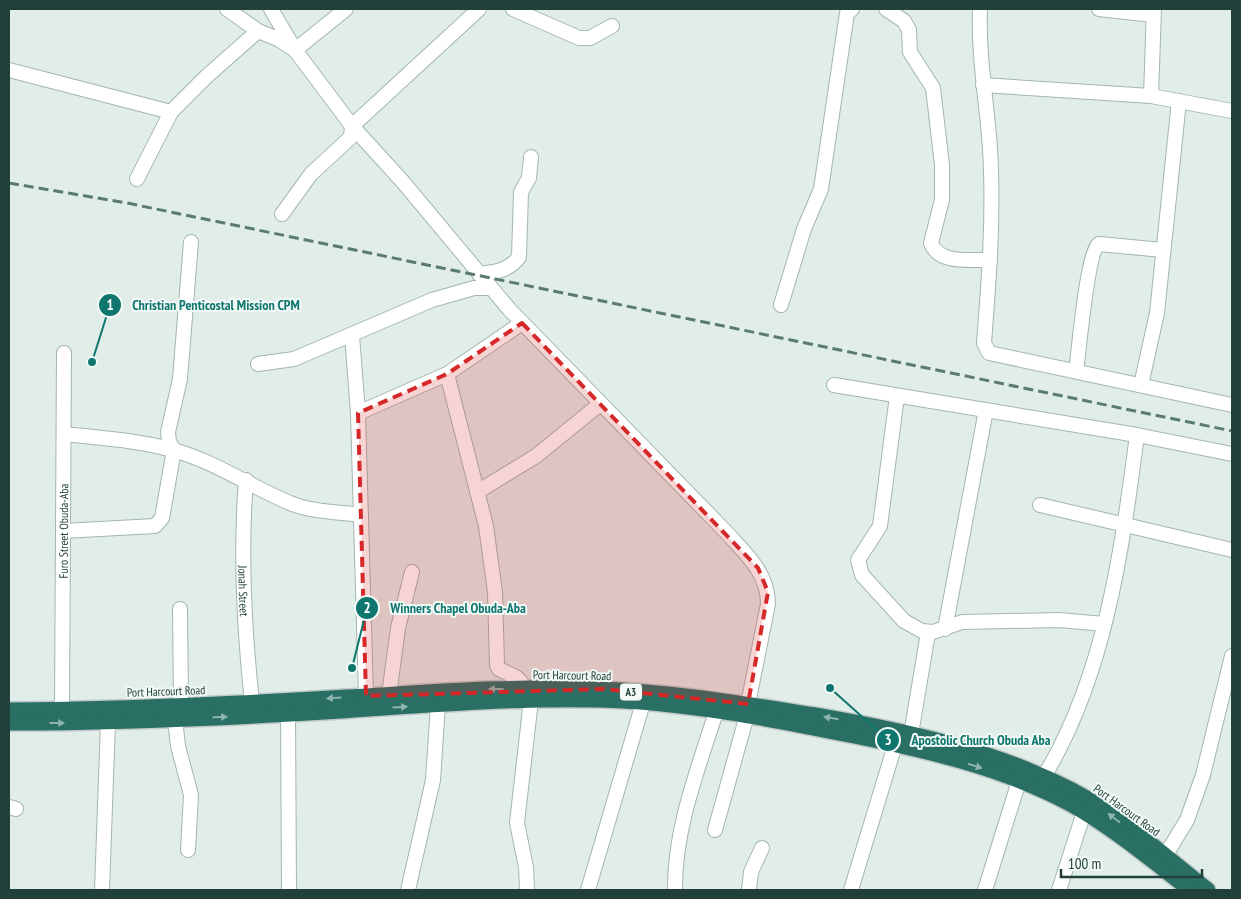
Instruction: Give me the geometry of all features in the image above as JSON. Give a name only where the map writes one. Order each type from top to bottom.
[{"type":"highway","name":"Port Harcourt Road","points":[[9,710],[288,714],[438,705],[603,689],[911,734],[984,755],[1070,789],[1105,810],[1208,890]]},
{"type":"highway","name":"Port Harcourt Road","points":[[9,723],[108,722],[252,702],[390,695],[526,695],[643,703],[684,702],[716,712],[748,710],[964,763],[1019,781],[1084,812],[1130,843],[1190,890]]},
{"type":"street","points":[[226,9],[258,31],[278,39],[295,50]]},
{"type":"street","points":[[271,9],[295,50],[352,126],[403,182],[491,288],[600,404],[727,532],[758,568],[768,592],[768,604],[748,710],[716,830]]},
{"type":"street","points":[[295,50],[346,9]]},
{"type":"street","points":[[282,214],[311,174],[351,136],[352,126],[479,9]]},
{"type":"street","points":[[513,9],[579,38],[590,38],[612,26]]},
{"type":"street","points":[[781,305],[804,229],[821,188],[847,13],[852,9]]},
{"type":"street","points":[[886,9],[904,21],[909,30],[910,52],[934,88],[942,165],[942,200],[931,243],[933,250],[938,255],[949,258],[990,260]]},
{"type":"street","points":[[980,9],[979,44],[990,150],[990,260],[984,344],[986,349],[989,353],[1232,405]]},
{"type":"street","points":[[1099,9],[1154,12],[1150,96]]},
{"type":"street","points":[[137,180],[171,112],[207,76],[258,31]]},
{"type":"street","points":[[9,70],[171,112]]},
{"type":"street","points":[[983,85],[1150,96],[1232,111]]},
{"type":"street","points":[[1141,385],[1157,313],[1179,101]]},
{"type":"street","points":[[479,274],[498,272],[509,267],[519,256],[521,192],[529,178],[531,157]]},
{"type":"street","points":[[63,531],[148,527],[159,524],[174,450],[168,432],[180,379],[191,242]]},
{"type":"street","points":[[1076,372],[1094,247],[1099,244],[1163,250]]},
{"type":"street","points":[[258,364],[294,359],[432,300],[474,288],[491,288]]},
{"type":"street","points":[[358,413],[447,374],[522,323]]},
{"type":"street","points":[[352,334],[358,413],[366,696]]},
{"type":"street","name":"Furo Street Obuda-Aba","points":[[62,710],[64,353]]},
{"type":"street","points":[[447,374],[486,526],[495,592],[497,665],[499,669],[516,677],[521,682],[526,695],[517,823],[526,867],[527,890]]},
{"type":"street","points":[[834,385],[1137,435],[1232,454]]},
{"type":"street","points":[[897,396],[880,526],[862,551],[858,560],[858,567],[862,575],[904,621],[922,631],[928,632],[944,629],[962,622],[1059,620],[1104,624]]},
{"type":"street","points":[[477,492],[542,452],[600,404]]},
{"type":"street","points":[[944,629],[986,410]]},
{"type":"street","points":[[64,434],[127,441],[174,450],[246,480],[290,503],[361,515]]},
{"type":"street","points":[[1043,778],[1058,755],[1090,679],[1125,525],[1137,435]]},
{"type":"street","name":"Jonah Street","points":[[246,480],[242,531],[244,622],[252,702]]},
{"type":"street","points":[[1040,505],[1232,550]]},
{"type":"street","points":[[390,695],[398,628],[412,572]]},
{"type":"street","points":[[180,609],[178,746],[191,796],[188,850]]},
{"type":"street","points":[[911,734],[928,632]]},
{"type":"street","points":[[1165,856],[1188,820],[1203,775],[1232,656]]},
{"type":"street","points":[[588,890],[643,703]]},
{"type":"street","points":[[408,890],[433,780],[438,705]]},
{"type":"street","points":[[675,890],[675,874],[688,803],[716,712]]},
{"type":"street","points":[[288,714],[289,890]]},
{"type":"street","points":[[102,890],[108,722]]},
{"type":"street","points":[[851,890],[895,745]]},
{"type":"street","points":[[985,890],[1019,781]]},
{"type":"street","points":[[1059,890],[1084,812]]},
{"type":"street","points":[[749,890],[751,872],[762,848]]},
{"type":"highlighted area","points":[[522,323],[758,568],[768,592],[748,704],[603,689],[366,696],[358,413],[447,374]]},
{"type":"railway","points":[[9,183],[127,203],[1232,431]]},
{"type":"place","name":"Christian Penticostal Mission CPM","points":[[92,362]]},
{"type":"place","name":"Winners Chapel Obuda-Aba","points":[[352,668]]},
{"type":"place","name":"Apostolic Church Obuda Aba","points":[[830,688]]}]
